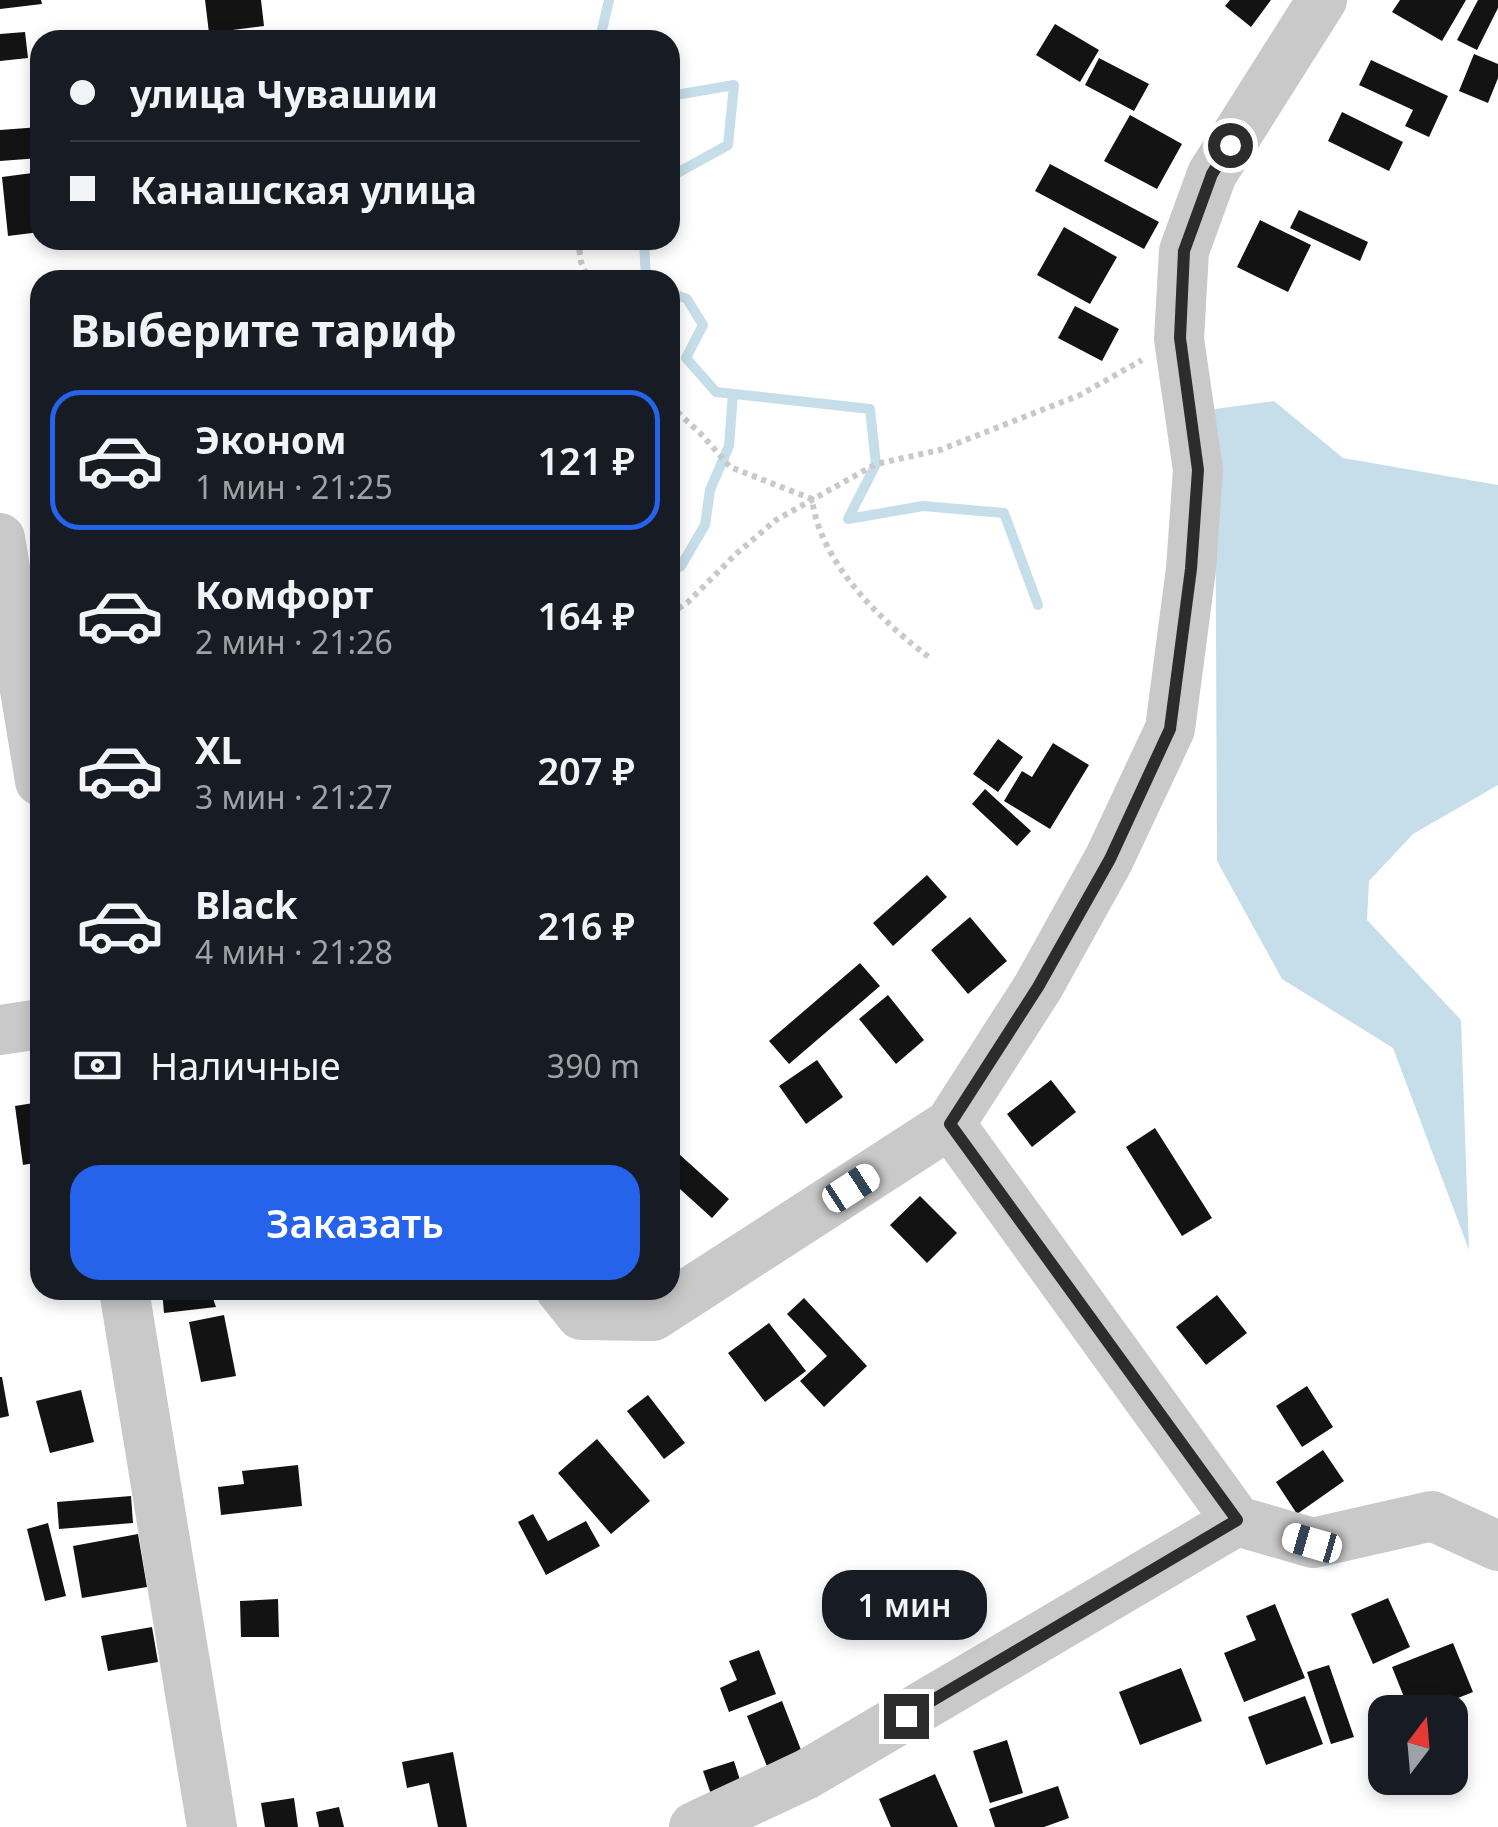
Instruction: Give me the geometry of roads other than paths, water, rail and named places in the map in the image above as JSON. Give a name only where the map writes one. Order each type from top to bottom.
[{"type":"street","points":[[680,1299],[950,1124],[1038,987],[1110,859],[1170,729],[1191,569],[1198,470],[1180,338],[1184,251],[1212,174],[1322,0]]},
{"type":"street","points":[[0,538],[30,720]]},
{"type":"street","points":[[0,1030],[30,1026]]},
{"type":"street","points":[[950,1124],[1237,1520],[1312,1543],[1432,1516],[1498,1546]]},
{"type":"street","points":[[126,1300],[212,1827]]},
{"type":"street","points":[[569,1300],[582,1315],[653,1316],[678,1300]]},
{"type":"street","points":[[694,1827],[807,1774],[1237,1520]]},
{"type":"water","points":[[1274,401],[1343,458],[1498,485],[1498,785],[1413,834],[1369,881],[1367,920],[1461,1020],[1469,1250],[1393,1048],[1282,979],[1217,861],[1215,409]]},
{"type":"waterway","points":[[602,30],[609,0]]},
{"type":"waterway","points":[[680,94],[734,85],[728,145],[680,171]]},
{"type":"waterway","points":[[644,250],[646,270]]},
{"type":"waterway","points":[[680,296],[687,299],[703,325],[686,358],[716,392],[870,409],[876,464],[848,519],[923,506],[1004,513],[1038,605]]},
{"type":"waterway","points":[[680,567],[705,525],[710,490],[729,446],[733,394]]}]
